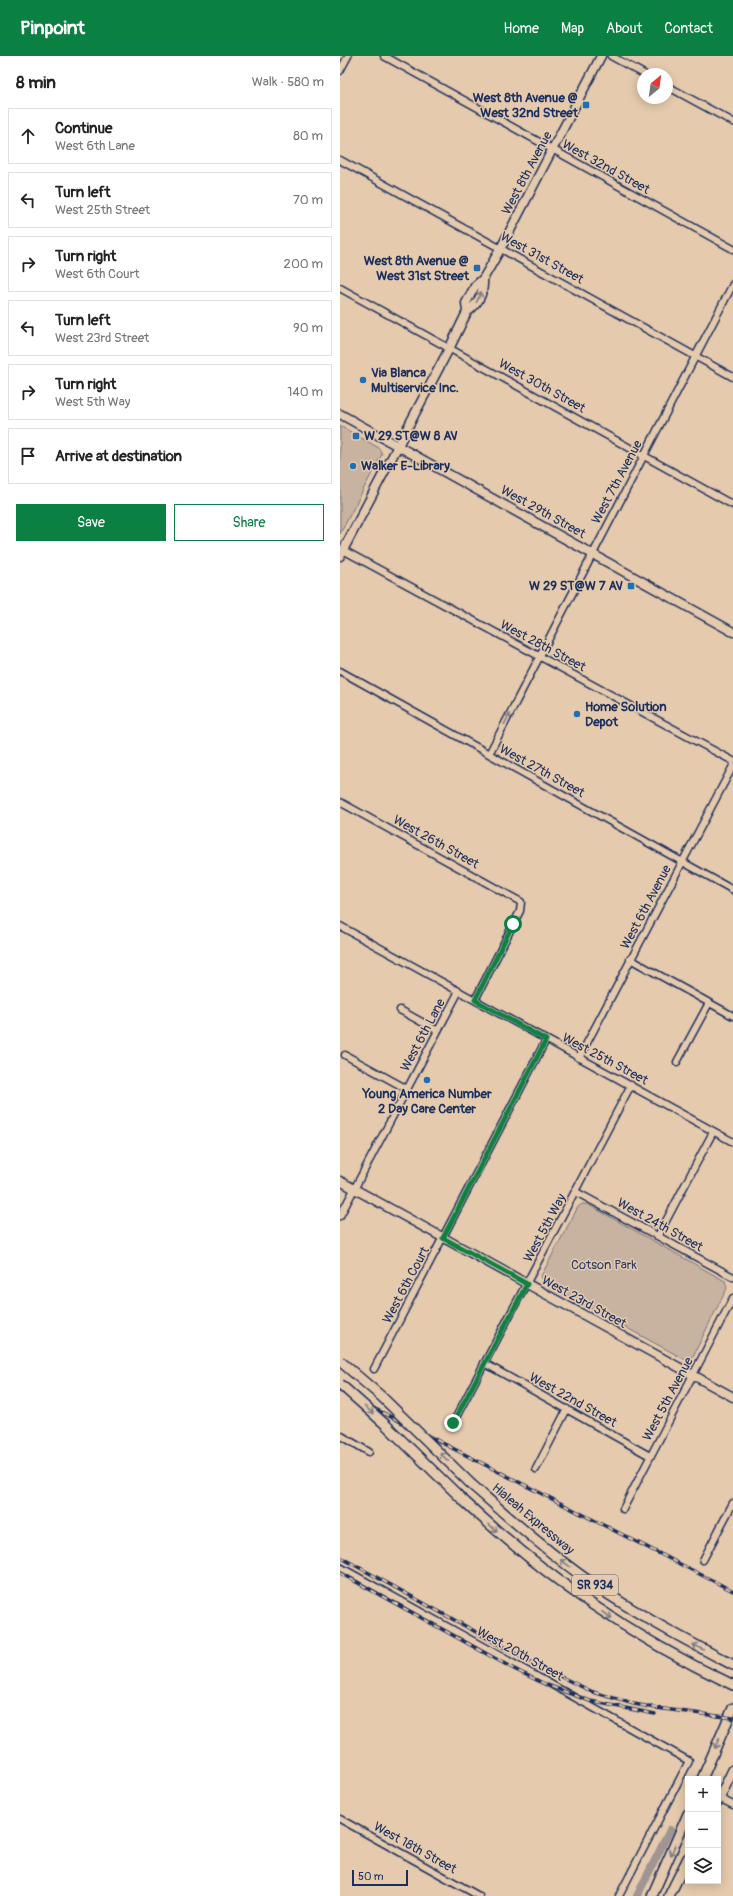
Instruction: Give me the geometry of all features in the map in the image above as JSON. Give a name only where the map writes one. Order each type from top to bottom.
[{"type":"main road","name":"Hialeah Expressway","points":[[340,1361],[382,1397],[472,1485],[524,1530],[597,1586],[672,1633],[733,1665]]},
{"type":"main road","name":"SR 934","points":[[340,1384],[386,1425],[464,1501],[530,1559],[587,1603],[663,1650],[733,1686]]},
{"type":"main road","points":[[703,1776],[733,1708]]},
{"type":"main road","points":[[721,1796],[733,1770]]},
{"type":"main road","points":[[652,1896],[685,1821]]},
{"type":"main road","points":[[668,1896],[685,1864]]},
{"type":"street","points":[[340,71],[348,56]]},
{"type":"street","name":"West 32nd Street","points":[[384,56],[733,249]]},
{"type":"street","name":"West 8th Avenue","points":[[342,553],[467,312],[475,306],[484,288],[483,279],[501,248],[601,56]]},
{"type":"street","points":[[611,56],[637,70]]},
{"type":"street","points":[[673,89],[733,122]]},
{"type":"street","name":"West 31st Street","points":[[340,160],[733,377]]},
{"type":"street","name":"West 7th Avenue","points":[[489,754],[733,284]]},
{"type":"street","name":"West 30th Street","points":[[340,288],[450,347],[733,505]]},
{"type":"street","name":"West 29th Street","points":[[340,414],[733,632]]},
{"type":"street","name":"West 28th Street","points":[[342,553],[539,656],[733,761]]},
{"type":"street","name":"West 27th Street","points":[[340,671],[733,890]]},
{"type":"street","name":"West 6th Avenue","points":[[579,1058],[681,862],[733,766]]},
{"type":"street","name":"West 26th Street","points":[[340,802],[521,902],[520,911],[475,1000]]},
{"type":"street","name":"West 25th Street","points":[[340,926],[733,1142]]},
{"type":"street","points":[[630,959],[733,1016]]},
{"type":"street","name":"West 6th Lane","points":[[340,1216],[459,991]]},
{"type":"street","points":[[678,1062],[709,1003]]},
{"type":"street","points":[[400,1010],[438,1031]]},
{"type":"street","name":"West 6th Court","points":[[374,1369],[546,1040]]},
{"type":"street","points":[[345,1055],[407,1089]]},
{"type":"street","name":"West 5th Way","points":[[453,1423],[632,1086]]},
{"type":"street","points":[[658,1236],[713,1132]]},
{"type":"street","name":"West 23rd Street","points":[[340,1181],[733,1397]]},
{"type":"street","name":"West 24th Street","points":[[576,1192],[733,1277]]},
{"type":"street","name":"West 5th Avenue","points":[[622,1509],[733,1298]]},
{"type":"street","name":"West 22nd Street","points":[[484,1363],[650,1456]]},
{"type":"street","points":[[536,1469],[567,1409]]},
{"type":"street","points":[[340,1436],[369,1452]]},
{"type":"street","points":[[703,1560],[733,1503]]},
{"type":"street","name":"West 20th Street","points":[[340,1567],[689,1761],[619,1896]]},
{"type":"street","points":[[721,1801],[733,1806]]},
{"type":"street","name":"West 18th Street","points":[[340,1819],[479,1896]]},
{"type":"green space","points":[[340,426],[379,448],[382,454],[340,534]]},
{"type":"green space","name":"Cotson Park","points":[[582,1204],[587,1204],[725,1281],[727,1288],[692,1358],[684,1359],[544,1283],[541,1276],[578,1207]]},
{"type":"waterway","points":[[637,1896],[670,1830]]},
{"type":"railway","points":[[340,1391],[733,1591]]},
{"type":"railway","points":[[340,1557],[534,1664],[593,1692],[634,1704],[733,1718]]},
{"type":"railway","points":[[340,1573],[514,1669],[547,1685],[590,1701],[655,1714]]},
{"type":"place","name":"West 8th Avenue @ West 32nd Street","points":[[586,105]]},
{"type":"place","name":"West 8th Avenue @ West 31st Street","points":[[477,268]]},
{"type":"place","name":"Via Blanca Multiservice Inc.","points":[[363,380]]},
{"type":"place","name":"W 29 ST@W 8 AV","points":[[356,436]]},
{"type":"place","name":"Walker E-Library","points":[[353,466]]},
{"type":"place","name":"W 29 ST@W 7 AV","points":[[631,586]]},
{"type":"place","name":"Home Solution Depot","points":[[577,714]]},
{"type":"place","name":"Young America Number 2 Day Care Center","points":[[427,1080]]},
{"type":"route","points":[[453,1423],[527,1284],[443,1238],[546,1040],[475,1000],[513,924]]}]
